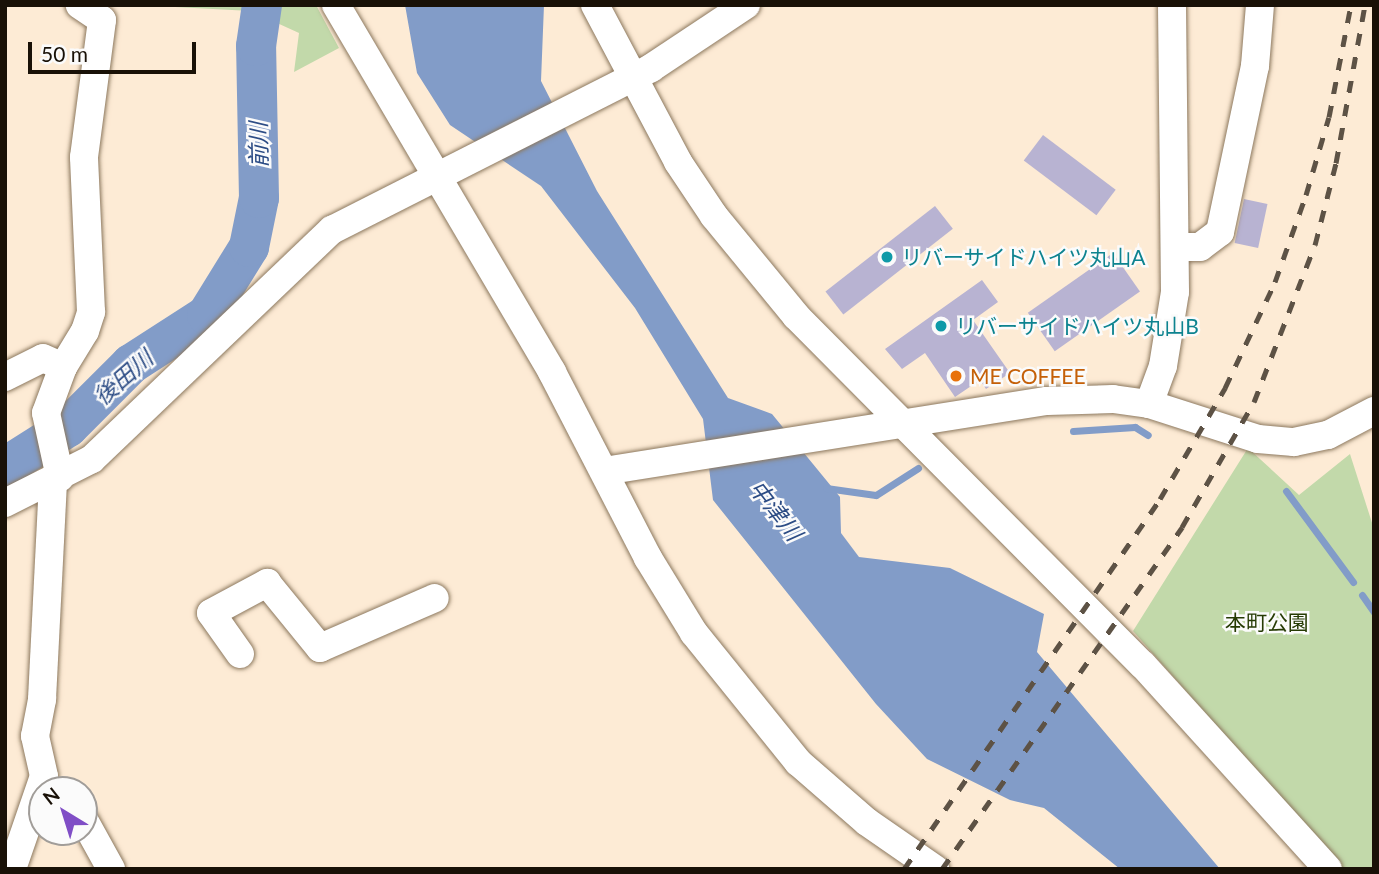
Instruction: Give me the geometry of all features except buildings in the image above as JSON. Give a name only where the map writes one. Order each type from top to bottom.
[{"type":"street","points":[[48,776],[35,736],[42,699],[56,474],[46,413],[63,367],[85,331],[91,312],[84,157],[102,20],[80,5]]},
{"type":"street","points":[[336,5],[445,172],[648,558],[694,633],[778,741],[867,822],[935,869]]},
{"type":"street","points":[[595,5],[626,80],[678,162],[714,216],[796,316],[1072,599],[1143,665],[1328,869]]},
{"type":"street","points":[[5,502],[56,474],[92,459],[332,230],[626,80],[746,5]]},
{"type":"street","points":[[1149,404],[1170,335],[1175,247],[1172,5]]},
{"type":"street","points":[[1175,247],[1200,247],[1220,232],[1255,66],[1260,5]]},
{"type":"street","points":[[5,377],[43,358],[63,367]]},
{"type":"street","points":[[604,471],[1047,401],[1113,399],[1149,404],[1258,439],[1294,442],[1328,435],[1374,411]]},
{"type":"street","points":[[240,654],[211,613],[267,583],[320,648],[435,598]]},
{"type":"street","points":[[12,869],[28,833]]},
{"type":"street","points":[[98,845],[111,869]]},
{"type":"green space","points":[[137,5],[316,5],[339,48],[294,72],[299,33],[251,11]]},
{"type":"green space","name":"本町公園","points":[[1248,448],[1299,495],[1350,454],[1374,529],[1374,869],[1343,869],[1133,631]]},
{"type":"water","name":"中津川","points":[[405,5],[544,5],[541,81],[597,191],[728,398],[772,414],[840,497],[841,533],[859,557],[950,568],[1044,614],[1037,652],[1220,869],[1120,869],[1044,808],[1010,800],[927,759],[876,704],[713,500],[703,419],[635,308],[541,186],[450,125],[417,73]]},
{"type":"waterway","name":"後田川","points":[[5,467],[68,427],[131,364],[207,315],[249,247],[259,198],[256,46],[262,5]]},
{"type":"waterway","points":[[1073,431],[1135,427],[1148,435]]},
{"type":"waterway","points":[[826,488],[876,495],[918,468]]},
{"type":"waterway","points":[[1286,491],[1353,582]]},
{"type":"waterway","points":[[1362,595],[1374,612]]},
{"type":"railway","points":[[904,869],[1160,499],[1225,388],[1275,282],[1306,195],[1329,117],[1351,5]]},
{"type":"railway","points":[[942,869],[1182,527],[1254,402],[1315,245],[1336,163],[1365,5]]},
{"type":"place","name":"リバーサイドハイツ丸山A","points":[[887,257]]},
{"type":"place","name":"リバーサイドハイツ丸山B","points":[[941,326]]},
{"type":"place","name":"ME COFFEE","points":[[956,376]]},
{"type":"water label","name":"前川","points":[[258,145]]}]
